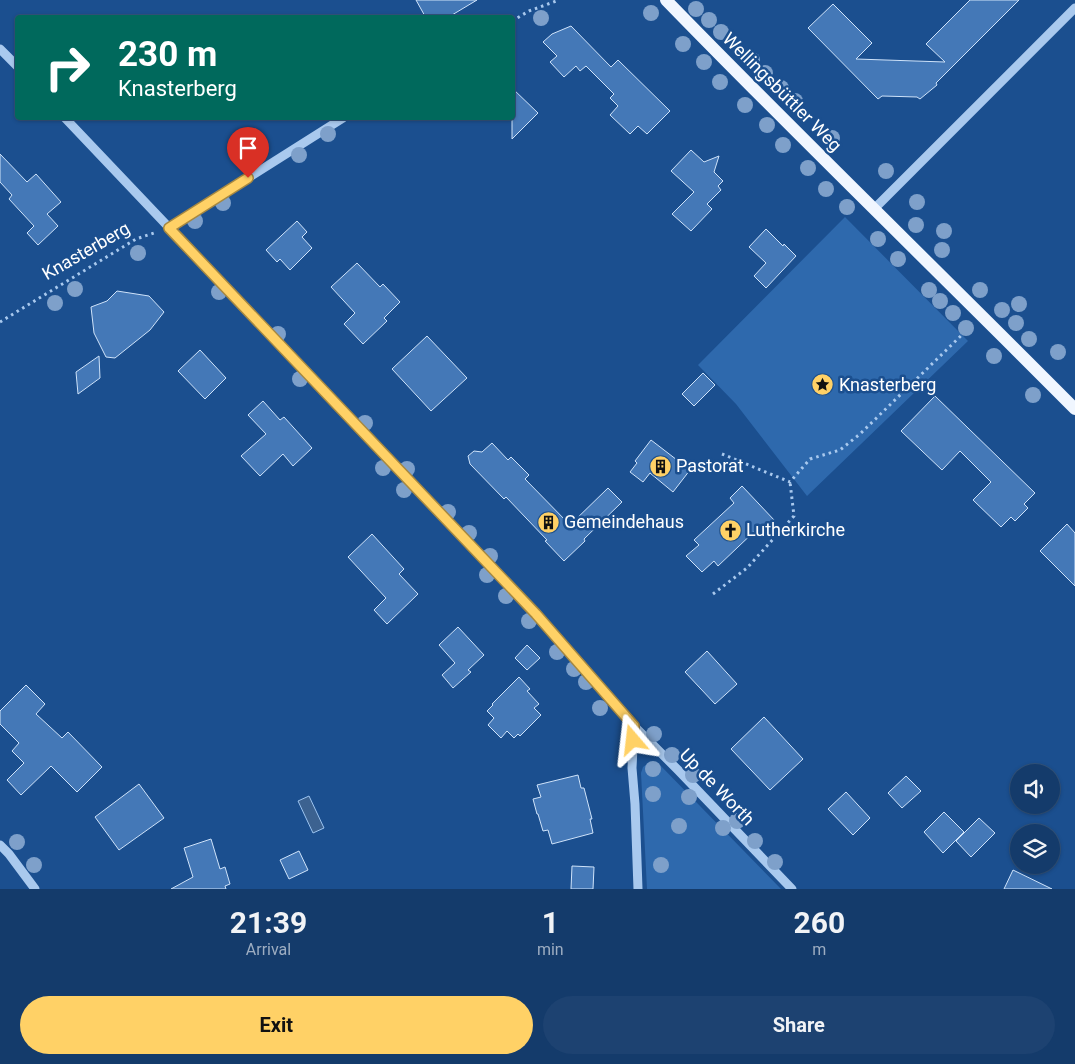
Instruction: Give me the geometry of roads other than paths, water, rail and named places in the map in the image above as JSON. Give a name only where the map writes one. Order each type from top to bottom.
[{"type":"main road","name":"Wellingsbüttler Weg","points":[[666,0],[1075,409]]},
{"type":"street","points":[[874,209],[1075,8]]},
{"type":"street","points":[[0,49],[15,65]]},
{"type":"street","name":"Up de Worth","points":[[67,120],[536,614],[634,726],[792,889]]},
{"type":"street","points":[[169,228],[340,120]]},
{"type":"street","points":[[634,726],[632,768],[638,889]]},
{"type":"street","points":[[0,846],[9,854],[35,889]]},
{"type":"place","name":"Knasterberg","points":[[823,385]]},
{"type":"place","name":"Pastorat","points":[[660,466]]},
{"type":"place","name":"Gemeindehaus","points":[[548,522]]},
{"type":"place","name":"Lutherkirche","points":[[730,530]]}]
